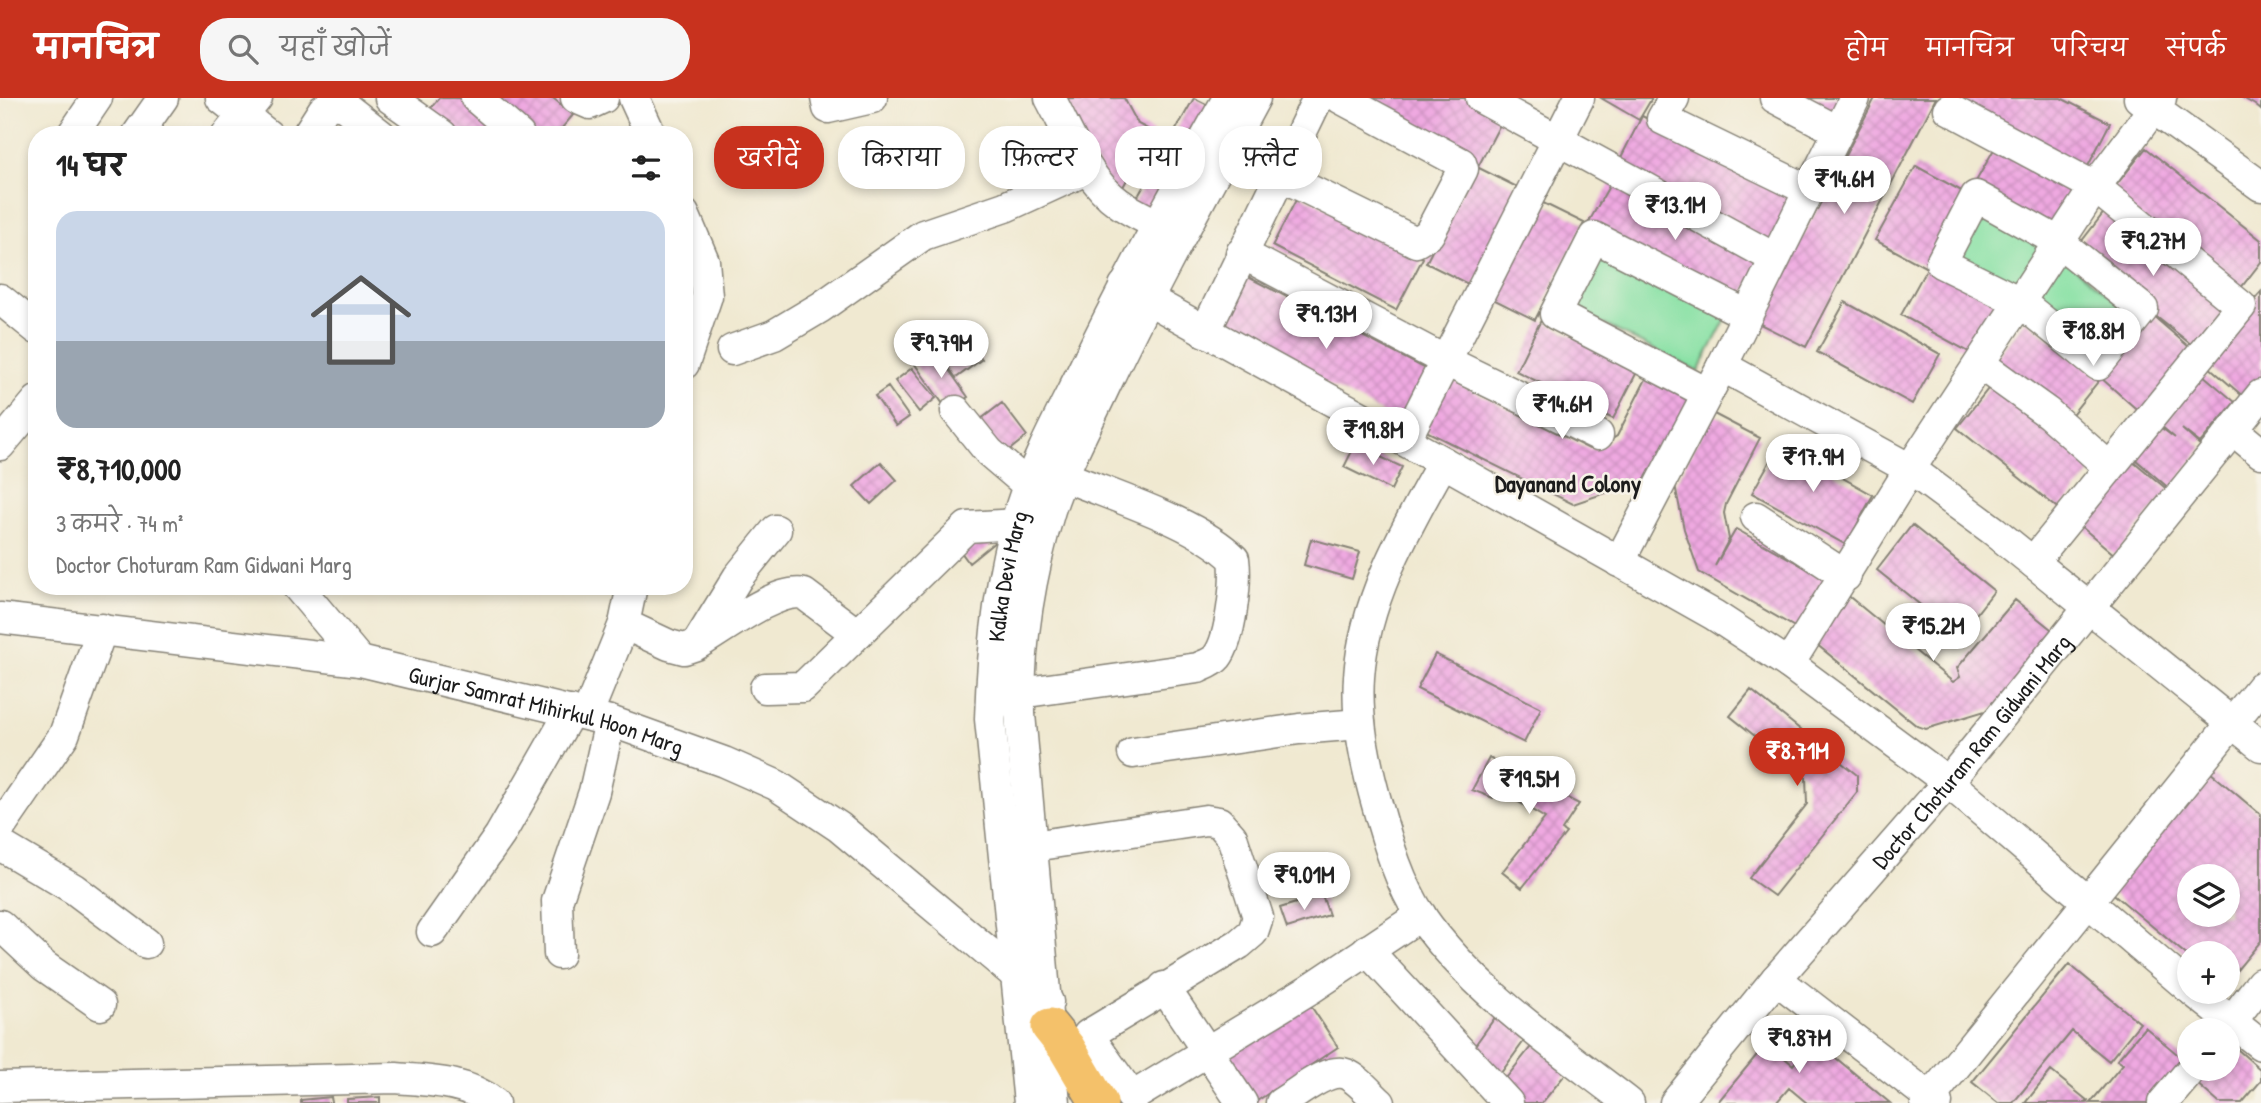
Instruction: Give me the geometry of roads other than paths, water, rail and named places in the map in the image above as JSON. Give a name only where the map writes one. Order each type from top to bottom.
[{"type":"main road","points":[[1063,1028],[1123,1101]]},
{"type":"street","points":[[78,126],[97,98]]},
{"type":"street","points":[[143,126],[163,98]]},
{"type":"street","points":[[390,98],[431,117]]},
{"type":"street","points":[[477,98],[509,126]]},
{"type":"street","points":[[576,98],[590,104],[603,98]]},
{"type":"street","points":[[634,98],[647,126]]},
{"type":"street","points":[[826,98],[828,108],[873,98]]},
{"type":"street","points":[[1050,98],[1065,126]]},
{"type":"street","name":"Kalka Devi Marg","points":[[1055,1103],[1063,1028],[1033,846],[1020,693],[1020,670],[1037,560],[1051,508],[1136,292],[1158,225],[1228,98]]},
{"type":"street","name":"Kalka Devi Marg","points":[[1029,1103],[990,719],[996,637],[1017,524],[1044,448],[1255,98]]},
{"type":"street","points":[[1304,126],[1318,98]]},
{"type":"street","points":[[1309,189],[1416,242],[1429,234],[1463,169],[1461,163],[1340,98]]},
{"type":"street","points":[[1481,98],[1774,258]]},
{"type":"street","points":[[1405,441],[1579,98]]},
{"type":"street","points":[[1674,98],[1662,120],[1808,190]]},
{"type":"street","points":[[1775,98],[1838,131]]},
{"type":"street","points":[[1619,562],[1722,366],[1854,98]]},
{"type":"street","points":[[1789,664],[1910,469],[2151,101],[2261,186]]},
{"type":"street","points":[[313,126],[323,110],[332,104],[344,106],[370,126]]},
{"type":"street","points":[[1949,109],[2095,187],[2241,306],[2033,562]]},
{"type":"street","points":[[237,111],[256,126]]},
{"type":"street","points":[[1101,184],[1118,203],[1158,225]]},
{"type":"street","points":[[732,350],[774,335],[821,307],[923,235],[1004,207],[1044,189]]},
{"type":"street","points":[[1205,332],[1272,189]]},
{"type":"street","points":[[1976,195],[2059,242],[2143,309],[2098,365],[2020,302],[1941,263],[1976,195]]},
{"type":"street","points":[[693,235],[704,261],[707,296],[693,338]]},
{"type":"street","points":[[1707,393],[1555,313],[1594,237],[1746,315]]},
{"type":"street","points":[[1241,253],[1446,361],[1598,435]]},
{"type":"street","points":[[1136,292],[1714,615],[1789,664],[1948,782],[2088,905],[2177,978]]},
{"type":"street","points":[[4,309],[28,324]]},
{"type":"street","points":[[1980,364],[2048,413],[2109,467]]},
{"type":"street","points":[[1722,366],[1910,469],[2033,562],[2261,746]]},
{"type":"street","name":"Doctor Choturam Ram Gidwani Marg","points":[[1675,1103],[1776,979],[1948,782],[2261,395]]},
{"type":"street","points":[[956,411],[989,452],[1029,486]]},
{"type":"street","points":[[0,445],[28,412]]},
{"type":"street","points":[[2233,430],[2261,453]]},
{"type":"street","points":[[1443,462],[1409,523],[1373,608],[1359,677],[1360,724],[1381,821],[1399,874],[1421,915],[1456,958],[1503,1003],[1629,1103]]},
{"type":"street","points":[[1020,693],[1198,668],[1215,660],[1222,648],[1236,578],[1234,559],[1223,548],[1164,517],[1065,476]]},
{"type":"street","points":[[1756,517],[1846,576]]},
{"type":"street","points":[[765,688],[803,687],[967,527],[1017,524]]},
{"type":"street","points":[[696,645],[738,577],[776,530]]},
{"type":"street","points":[[624,624],[669,646],[684,649],[696,645],[778,596],[794,592],[804,594],[858,634]]},
{"type":"street","points":[[305,595],[360,661]]},
{"type":"street","points":[[432,932],[589,716],[624,624],[630,595]]},
{"type":"street","name":"Gurjar Samrat Mihirkul Hoon Marg","points":[[0,618],[360,661],[589,716],[776,785],[839,827],[1018,979],[1063,1028]]},
{"type":"street","points":[[0,828],[64,735],[102,629]]},
{"type":"street","points":[[1776,979],[1931,1101],[2261,687]]},
{"type":"street","points":[[559,954],[557,901],[594,792],[589,716]]},
{"type":"street","points":[[1133,753],[1298,729],[1360,724]]},
{"type":"street","points":[[1033,846],[1206,820],[1219,822],[1232,837],[1258,917],[1253,932],[1239,944],[1164,987],[1063,1028]]},
{"type":"street","points":[[0,845],[75,889],[146,943]]},
{"type":"street","points":[[1123,1101],[1207,1052],[1421,915]]},
{"type":"street","points":[[0,925],[44,966],[100,1005]]},
{"type":"street","points":[[1367,950],[1508,1103]]},
{"type":"street","points":[[2234,1018],[2261,984]]},
{"type":"street","points":[[1164,987],[1242,1103]]},
{"type":"street","points":[[2205,1004],[2219,1018]]},
{"type":"street","points":[[2240,1034],[2261,1045]]},
{"type":"street","points":[[1282,1103],[1327,1076],[1340,1073],[1352,1077],[1380,1103]]},
{"type":"street","points":[[0,1087],[53,1094],[396,1078],[449,1083],[484,1094],[494,1103]]},
{"type":"street","points":[[2163,1103],[2182,1081]]},
{"type":"district","name":"Dayanand Colony","points":[[1568,483]]}]
